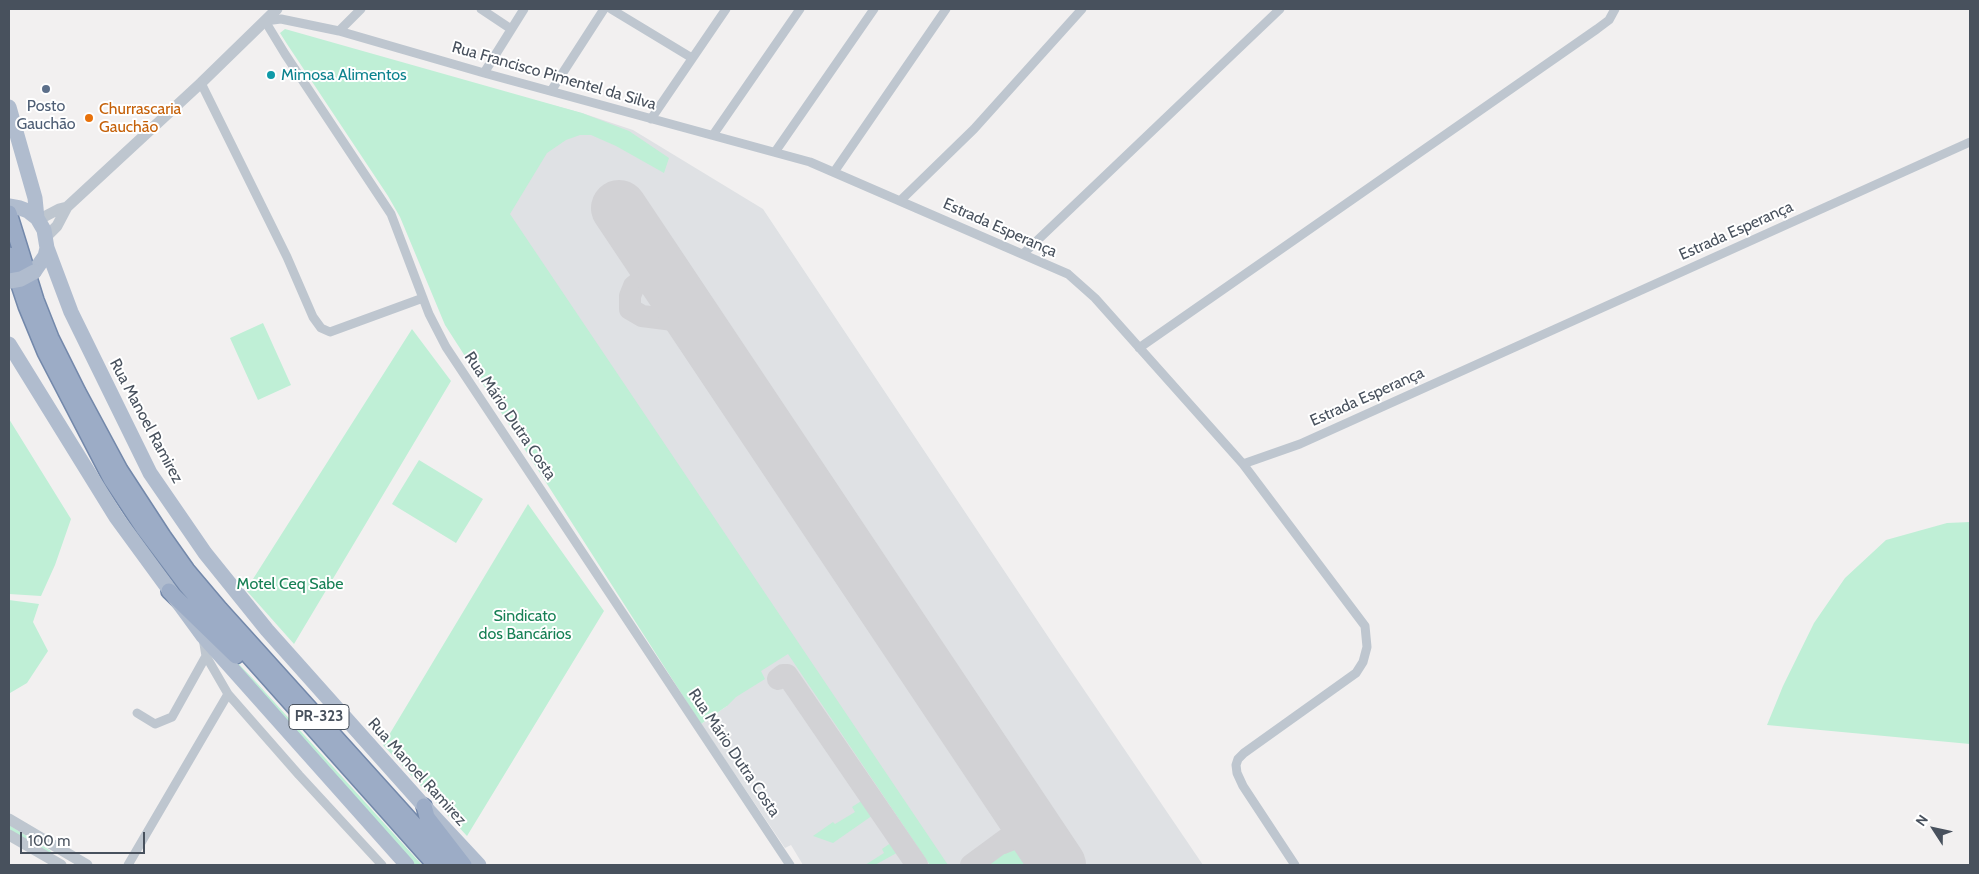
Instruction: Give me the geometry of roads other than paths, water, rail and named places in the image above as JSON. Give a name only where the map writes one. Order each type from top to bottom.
[{"type":"highway","name":"PR-323","points":[[10,209],[36,300],[51,338],[120,470],[163,536],[187,570],[220,609],[307,703],[450,865]]},
{"type":"highway","name":"PR-323","points":[[9,255],[26,306],[45,352],[111,479],[144,529],[186,586],[435,865]]},
{"type":"highway","points":[[169,591],[257,676],[268,680]]},
{"type":"highway","points":[[424,806],[427,817],[464,865]]},
{"type":"main road","name":"Rua Manoel Ramirez","points":[[9,107],[35,198],[38,219],[71,312],[150,473],[205,553],[261,624],[479,865]]},
{"type":"main road","points":[[10,209],[28,211],[38,219]]},
{"type":"main road","points":[[9,281],[21,279],[34,272],[44,256],[46,242]]},
{"type":"main road","points":[[9,344],[116,517],[203,636],[407,865]]},
{"type":"street","points":[[46,242],[58,226],[67,207],[201,83],[276,9]]},
{"type":"street","points":[[339,31],[361,9]]},
{"type":"street","points":[[481,9],[511,29]]},
{"type":"street","points":[[484,73],[524,9]]},
{"type":"street","points":[[551,91],[604,9]]},
{"type":"street","points":[[611,9],[692,58]]},
{"type":"street","points":[[651,119],[726,9]]},
{"type":"street","points":[[713,136],[800,9]]},
{"type":"street","points":[[775,152],[874,9]]},
{"type":"street","points":[[834,172],[946,9]]},
{"type":"street","points":[[901,200],[974,129],[1082,9]]},
{"type":"street","points":[[1023,254],[1280,9]]},
{"type":"street","points":[[1139,348],[1597,29],[1609,20],[1615,9]]},
{"type":"street","name":"Rua Francisco Pimentel da Silva","points":[[265,21],[281,19],[339,31],[484,73],[775,152],[810,162],[834,172]]},
{"type":"street","name":"Rua Mário Dutra Costa","points":[[265,21],[391,214],[423,298],[446,347],[790,865]]},
{"type":"street","points":[[201,83],[287,257],[313,317],[321,328],[330,332],[423,298]]},
{"type":"street","name":"Estrada Esperança","points":[[834,172],[1068,274],[1094,298],[1243,464],[1300,444],[1970,142]]},
{"type":"street","points":[[38,219],[67,207]]},
{"type":"street","points":[[1243,464],[1364,626],[1367,647],[1363,662],[1356,673],[1244,753],[1238,759],[1236,765],[1237,773],[1243,786],[1295,865]]},
{"type":"street","points":[[203,636],[206,656],[228,694],[382,865]]},
{"type":"street","points":[[138,713],[155,724],[172,717],[206,656]]},
{"type":"street","points":[[128,865],[228,694]]},
{"type":"street","points":[[9,819],[87,865]]},
{"type":"street","points":[[9,835],[54,863],[57,848]]},
{"type":"place","name":"Mimosa Alimentos","points":[[271,75]]},
{"type":"place","name":"Posto Gauchão","points":[[46,89]]},
{"type":"place","name":"Churrascaria Gauchão","points":[[89,118]]},
{"type":"park label","name":"Motel Ceq Sabe","points":[[290,584]]},
{"type":"park label","name":"Sindicato dos Bancários","points":[[525,625]]}]
